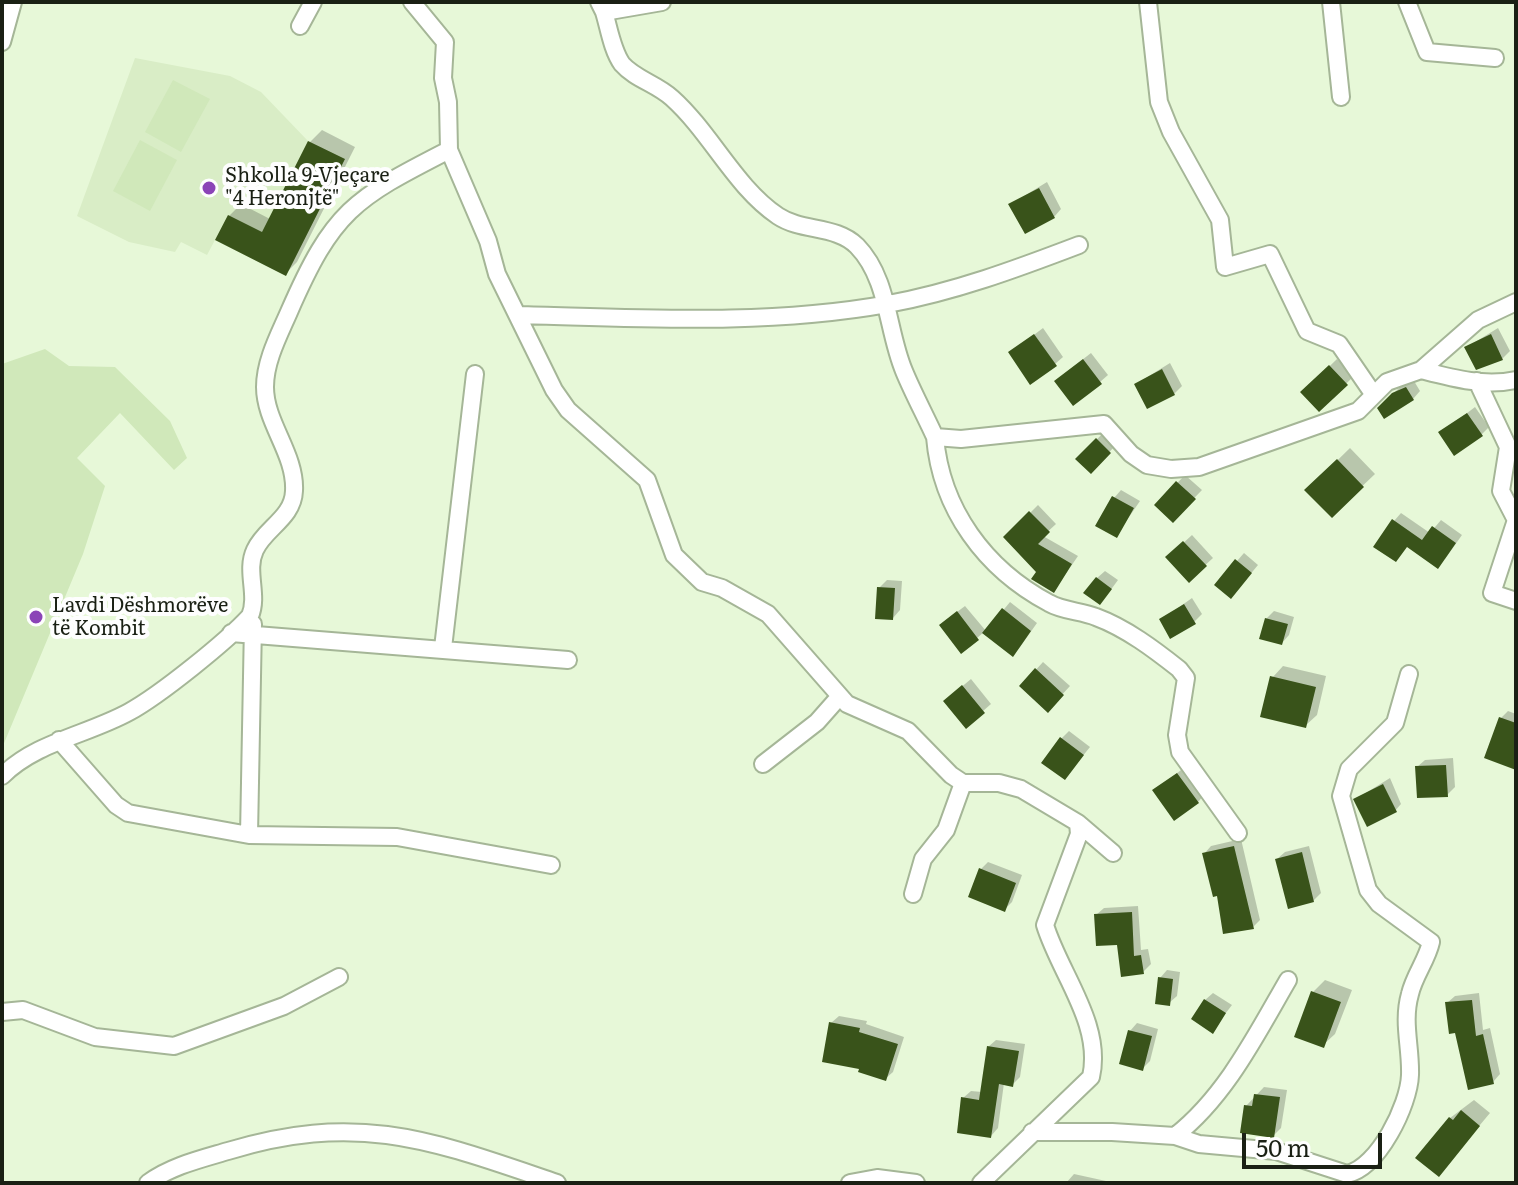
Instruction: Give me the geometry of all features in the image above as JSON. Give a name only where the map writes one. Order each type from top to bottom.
[{"type":"street","points":[[2,42],[13,2]]},
{"type":"street","points":[[300,26],[313,2]]},
{"type":"street","points":[[412,2],[445,42],[443,78],[448,102],[449,150],[488,241],[497,274],[554,390],[568,410],[647,480],[666,538],[687,570],[702,582],[722,588],[768,614],[840,696],[866,714],[908,731],[951,775],[963,783],[999,783],[1021,789],[1078,823],[1113,853]]},
{"type":"street","points":[[662,2],[602,7],[620,60],[630,72],[670,95],[759,202],[780,218],[804,228],[840,235],[856,245],[869,262],[886,305],[903,370],[935,437],[938,469],[949,499],[969,534],[993,562],[1023,588],[1052,605],[1095,616],[1123,630],[1179,669],[1186,678],[1177,735],[1180,752],[1238,833]]},
{"type":"street","points":[[1148,2],[1159,102],[1171,132],[1220,220],[1225,267],[1270,254],[1307,331],[1339,344],[1374,395]]},
{"type":"street","points":[[1331,2],[1341,97]]},
{"type":"street","points":[[1407,2],[1427,52],[1495,58]]},
{"type":"street","points":[[249,835],[254,608],[252,561],[255,549],[286,514],[295,489],[285,448],[267,406],[264,386],[282,327],[314,255],[353,205],[380,185],[449,150]]},
{"type":"street","points":[[518,315],[746,319],[886,305],[965,286],[1079,245]]},
{"type":"street","points":[[935,437],[987,437],[1104,424],[1131,454],[1147,465],[1171,469],[1199,467],[1358,411],[1387,382],[1421,370],[1478,320],[1516,302]]},
{"type":"street","points":[[1421,370],[1477,381],[1516,380]]},
{"type":"street","points":[[443,648],[475,374]]},
{"type":"street","points":[[1477,381],[1508,447],[1501,491],[1516,520],[1492,593],[1493,597],[1516,601]]},
{"type":"street","points":[[2,776],[59,740],[137,706],[231,633],[250,616],[254,608]]},
{"type":"street","points":[[231,633],[568,660]]},
{"type":"street","points":[[1032,1132],[1175,1136],[1199,1144],[1276,1151],[1347,1174],[1359,1172],[1372,1163],[1407,1091],[1410,1073],[1406,1024],[1409,995],[1431,942],[1387,911],[1368,890],[1341,796],[1349,769],[1395,723],[1409,674]]},
{"type":"street","points":[[763,764],[817,722],[840,696]]},
{"type":"street","points":[[59,740],[116,805],[128,813],[249,835],[397,837],[551,865]]},
{"type":"street","points":[[913,894],[923,859],[946,830],[963,783]]},
{"type":"street","points":[[981,1183],[1083,1087],[1094,1065],[1083,1010],[1045,925],[1079,834],[1078,823]]},
{"type":"street","points":[[2,1012],[23,1010],[95,1037],[174,1046],[284,1006],[339,977]]},
{"type":"street","points":[[1175,1136],[1196,1119],[1227,1079],[1288,980]]},
{"type":"street","points":[[148,1183],[198,1160],[252,1144],[348,1131],[390,1133],[426,1140],[557,1183]]},
{"type":"street","points":[[850,1183],[877,1178],[916,1183]]},
{"type":"shaded area","name":"Shkolla 9-Vjeçare \"4 Heronjtë\"","points":[[135,58],[230,76],[261,92],[308,141],[345,159],[286,276],[215,240],[207,255],[181,242],[175,252],[129,242],[77,216]]},
{"type":"shaded area","points":[[173,80],[210,99],[181,152],[145,132]]},
{"type":"shaded area","points":[[140,140],[177,160],[150,211],[113,191]]},
{"type":"shaded area","points":[[45,349],[69,366],[115,367],[170,421],[187,458],[174,470],[120,413],[77,458],[105,486],[83,554],[2,748],[2,364]]},
{"type":"building","points":[[308,141],[345,159],[286,276],[215,240],[228,215],[262,232]]},
{"type":"building","points":[[1039,188],[1055,218],[1025,234],[1008,204]]},
{"type":"building","points":[[1034,334],[1057,366],[1030,385],[1008,352]]},
{"type":"building","points":[[1491,334],[1503,360],[1476,370],[1464,347]]},
{"type":"building","points":[[1083,359],[1102,384],[1073,406],[1054,381]]},
{"type":"building","points":[[1329,365],[1348,385],[1319,412],[1300,392]]},
{"type":"building","points":[[1162,369],[1175,395],[1147,409],[1134,384]]},
{"type":"building","points":[[1406,387],[1414,400],[1384,419],[1377,408],[1392,393]]},
{"type":"building","points":[[1467,413],[1483,436],[1454,456],[1438,432]]},
{"type":"building","points":[[1096,438],[1111,453],[1091,474],[1075,459]]},
{"type":"building","points":[[1337,459],[1364,487],[1332,518],[1304,490]]},
{"type":"building","points":[[1176,481],[1196,499],[1173,523],[1154,505]]},
{"type":"building","points":[[1112,496],[1134,508],[1117,538],[1095,526]]},
{"type":"building","points":[[1029,511],[1050,532],[1038,544],[1072,564],[1054,593],[1031,579],[1036,572],[1003,537]]},
{"type":"building","points":[[1392,519],[1422,540],[1432,526],[1456,543],[1438,569],[1407,547],[1396,562],[1373,547]]},
{"type":"building","points":[[1183,541],[1207,566],[1189,583],[1165,557]]},
{"type":"building","points":[[1235,559],[1252,573],[1231,599],[1214,585]]},
{"type":"building","points":[[1096,577],[1112,589],[1100,605],[1083,593]]},
{"type":"building","points":[[877,587],[895,588],[893,620],[875,619]]},
{"type":"building","points":[[1184,604],[1196,624],[1170,639],[1159,619]]},
{"type":"building","points":[[1002,608],[1031,631],[1013,657],[982,633]]},
{"type":"building","points":[[957,611],[979,640],[961,654],[939,625]]},
{"type":"building","points":[[1265,618],[1288,624],[1282,645],[1259,639]]},
{"type":"building","points":[[1035,668],[1064,695],[1048,713],[1019,686]]},
{"type":"building","points":[[1270,676],[1316,687],[1306,728],[1260,717]]},
{"type":"building","points":[[962,685],[985,713],[966,729],[943,701]]},
{"type":"building","points":[[1499,717],[1516,723],[1516,770],[1484,758]]},
{"type":"building","points":[[1060,737],[1084,755],[1065,780],[1041,763]]},
{"type":"building","points":[[1446,765],[1448,797],[1417,798],[1415,766]]},
{"type":"building","points":[[1177,773],[1199,803],[1174,821],[1152,790]]},
{"type":"building","points":[[1383,784],[1397,812],[1367,827],[1353,799]]},
{"type":"building","points":[[1234,846],[1254,929],[1223,934],[1217,896],[1213,897],[1202,853]]},
{"type":"building","points":[[1302,852],[1314,902],[1288,909],[1275,859]]},
{"type":"building","points":[[979,868],[1016,883],[1005,912],[968,897]]},
{"type":"building","points":[[1132,912],[1134,956],[1141,955],[1144,974],[1121,977],[1117,945],[1096,946],[1094,914]]},
{"type":"building","points":[[1158,977],[1173,979],[1170,1006],[1155,1004]]},
{"type":"building","points":[[1311,991],[1341,1002],[1324,1048],[1294,1037]]},
{"type":"building","points":[[1204,999],[1226,1013],[1213,1034],[1191,1019]]},
{"type":"building","points":[[1472,1000],[1476,1036],[1483,1034],[1494,1084],[1468,1090],[1455,1033],[1449,1034],[1445,1002]]},
{"type":"building","points":[[829,1022],[860,1028],[859,1032],[898,1044],[886,1081],[858,1072],[859,1069],[822,1062]]},
{"type":"building","points":[[1128,1030],[1152,1036],[1143,1071],[1119,1064]]},
{"type":"building","points":[[987,1046],[1019,1051],[1013,1087],[999,1084],[991,1138],[957,1133],[961,1097],[979,1100]]},
{"type":"building","points":[[1254,1094],[1280,1097],[1274,1138],[1240,1133],[1244,1105],[1252,1106]]},
{"type":"building","points":[[1461,1110],[1480,1126],[1439,1177],[1415,1158],[1449,1117],[1453,1120]]},
{"type":"place","name":"Shkolla 9-Vjeçare \"4 Heronjtë\"","points":[[209,188]]},
{"type":"place","name":"Lavdi Dëshmorëve të Kombit","points":[[36,617]]}]
